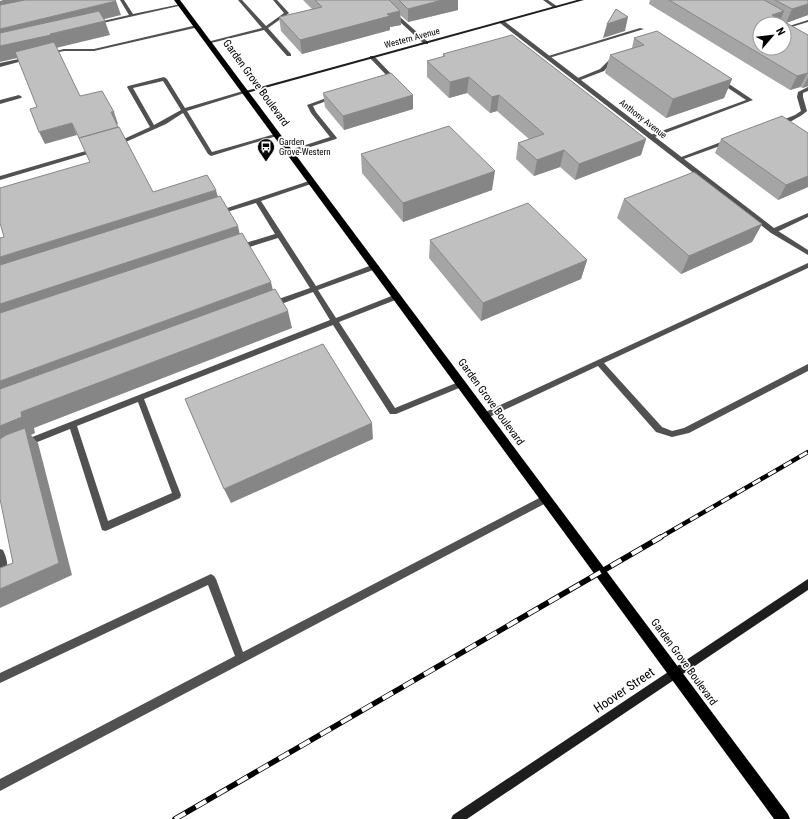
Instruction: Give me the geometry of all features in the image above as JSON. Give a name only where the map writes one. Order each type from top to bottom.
[{"type":"main road","name":"Garden Grove Boulevard","points":[[179,3],[783,819]]},
{"type":"street","points":[[122,0],[132,16]]},
{"type":"street","points":[[240,0],[264,29],[289,55]]},
{"type":"street","points":[[209,43],[264,29],[287,13],[275,0]]},
{"type":"street","points":[[378,0],[426,43]]},
{"type":"street","points":[[545,0],[556,7]]},
{"type":"street","name":"Western Avenue","points":[[245,92],[582,0]]},
{"type":"street","points":[[93,25],[179,3]]},
{"type":"street","points":[[792,25],[808,21]]},
{"type":"street","name":"Anthony Avenue","points":[[502,22],[772,230],[808,253]]},
{"type":"street","points":[[43,55],[64,50],[94,50],[197,26]]},
{"type":"street","points":[[547,57],[642,30]]},
{"type":"street","points":[[0,65],[36,56]]},
{"type":"street","points":[[576,80],[602,70],[614,58],[620,56]]},
{"type":"street","points":[[372,58],[393,79],[387,81]]},
{"type":"street","points":[[153,128],[130,87],[164,79],[211,154],[277,135]]},
{"type":"street","points":[[650,137],[750,100],[718,79]]},
{"type":"street","points":[[768,127],[797,116],[804,111],[800,97],[801,92],[808,89]]},
{"type":"street","points":[[113,145],[153,128],[184,110],[245,92]]},
{"type":"street","points":[[289,152],[334,138],[313,112],[310,105],[340,95]]},
{"type":"street","points":[[0,102],[20,97]]},
{"type":"street","points":[[679,158],[738,138]]},
{"type":"street","points":[[0,178],[106,148]]},
{"type":"street","points":[[212,215],[312,182]]},
{"type":"street","points":[[257,200],[314,289],[336,320],[393,412],[461,384]]},
{"type":"street","points":[[772,230],[808,215]]},
{"type":"street","points":[[229,252],[279,235]]},
{"type":"street","points":[[484,416],[808,265]]},
{"type":"street","points":[[267,306],[374,267]]},
{"type":"street","points":[[16,446],[396,297]]},
{"type":"street","points":[[599,363],[660,430],[672,434],[686,431],[808,367]]},
{"type":"street","points":[[72,424],[105,527],[177,495],[140,398]]},
{"type":"street","points":[[0,785],[546,499]]},
{"type":"street","points":[[0,553],[3,568],[0,569]]},
{"type":"street","points":[[0,678],[211,579],[241,659]]},
{"type":"street","name":"Hoover Street","points":[[457,819],[808,584]]},
{"type":"building","points":[[25,0],[116,1],[0,29],[0,5]]},
{"type":"building","points":[[315,0],[389,0],[400,11],[387,14],[390,16],[300,40],[279,17],[322,7]]},
{"type":"building","points":[[399,0],[442,0],[408,9]]},
{"type":"building","points":[[669,0],[764,0],[784,11],[772,15],[774,16],[752,16],[752,49]]},
{"type":"building","points":[[775,0],[808,0],[808,4],[792,9]]},
{"type":"building","points":[[616,9],[628,17],[607,24]]},
{"type":"building","points":[[99,11],[105,21],[0,46],[0,33]]},
{"type":"building","points":[[792,26],[808,35],[808,73],[797,76],[763,56],[792,56]]},
{"type":"building","points":[[657,31],[732,79],[673,99],[610,55],[644,45],[634,38]]},
{"type":"building","points":[[512,35],[646,139],[579,164],[564,150],[537,160],[518,143],[544,134],[499,95],[492,97],[469,77],[450,82],[427,61],[445,56],[443,54]]},
{"type":"building","points":[[54,42],[80,96],[102,91],[114,112],[111,112],[118,127],[79,138],[72,123],[39,132],[30,109],[37,107],[15,52]]},
{"type":"building","points":[[391,73],[413,95],[343,116],[323,93]]},
{"type":"building","points":[[782,116],[808,133],[808,176],[786,185],[721,139]]},
{"type":"building","points":[[449,126],[495,171],[403,203],[361,154]]},
{"type":"building","points":[[119,127],[153,192],[207,175],[216,190],[0,257],[0,238],[4,237],[0,223],[0,188],[90,162],[79,138]]},
{"type":"building","points":[[694,172],[762,224],[689,256],[624,199]]},
{"type":"building","points":[[220,196],[238,226],[0,304],[0,265]]},
{"type":"building","points":[[528,203],[587,260],[483,303],[430,240]]},
{"type":"building","points":[[242,233],[271,282],[0,381],[0,313]]},
{"type":"building","points":[[275,289],[288,311],[21,412],[22,417],[0,426],[0,389]]},
{"type":"building","points":[[323,344],[372,423],[224,489],[185,399]]},
{"type":"building","points":[[25,428],[59,563],[0,589],[0,568],[13,563],[0,499],[0,439],[6,435]]},
{"type":"railway","points":[[659,538],[808,452]]},
{"type":"railway","points":[[175,819],[661,537]]},
{"type":"place","name":"Garden Grove-Western","points":[[266,162]]}]
